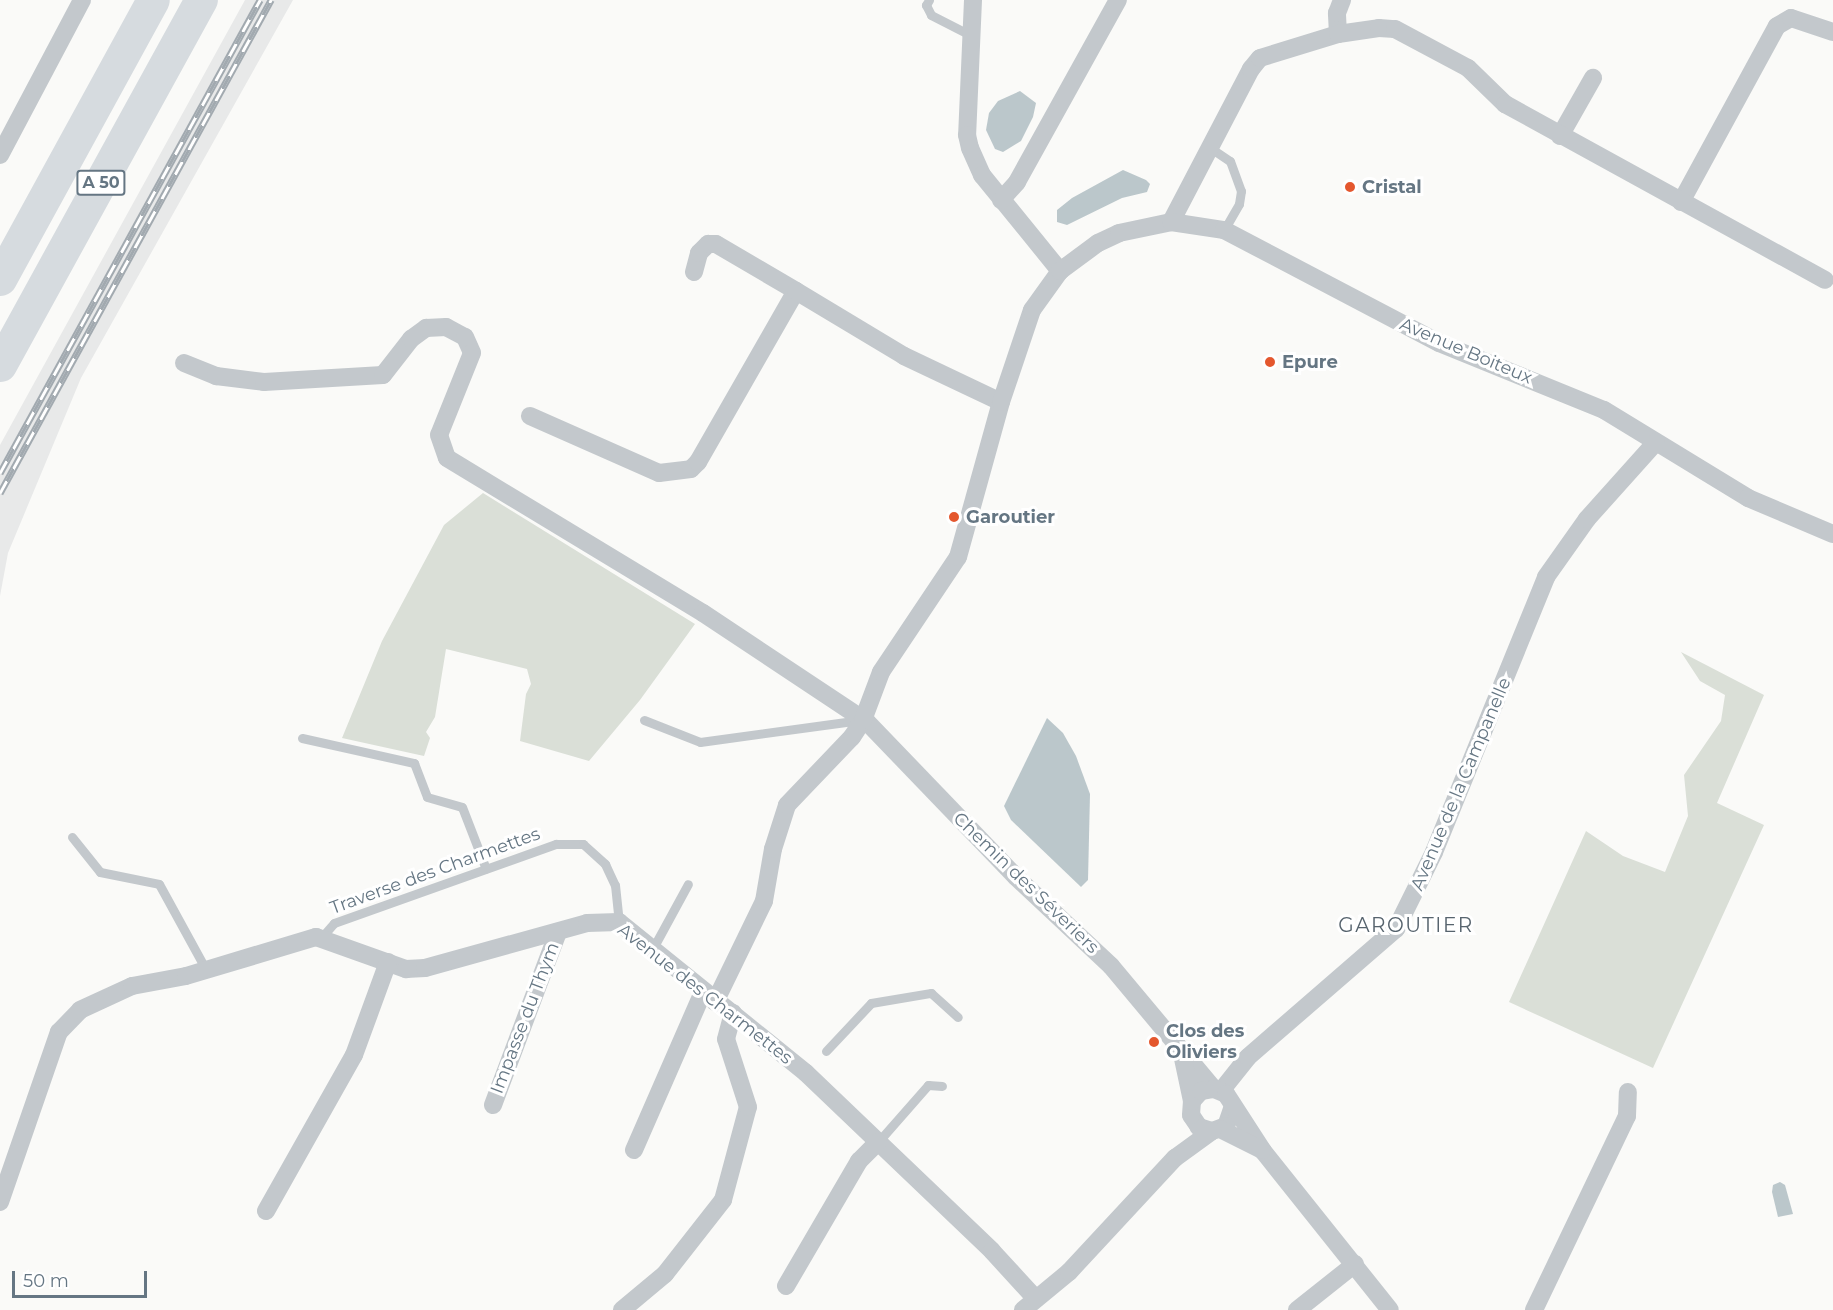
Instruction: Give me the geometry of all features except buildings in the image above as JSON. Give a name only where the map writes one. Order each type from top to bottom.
[{"type":"highway","name":"A 50","points":[[0,279],[153,0]]},
{"type":"highway","name":"A 50","points":[[0,365],[201,0]]},
{"type":"street","points":[[0,155],[82,0]]},
{"type":"street","points":[[973,0],[967,135],[975,163],[1001,200],[1060,271]]},
{"type":"street","points":[[1001,200],[1017,182],[1118,0]]},
{"type":"street","points":[[1338,34],[1337,14],[1342,0]]},
{"type":"street","points":[[1681,202],[1777,26],[1791,18],[1833,32]]},
{"type":"street","points":[[1170,222],[1209,147],[1260,58],[1361,29],[1395,29],[1467,68],[1505,104],[1825,280]]},
{"type":"street","points":[[1560,136],[1593,78]]},
{"type":"street","name":"Avenue Boiteux","points":[[634,1150],[709,997],[764,901],[773,849],[787,805],[852,737],[863,720],[881,672],[958,557],[1001,402],[1032,310],[1060,271],[1098,243],[1119,233],[1170,222],[1224,230],[1439,344],[1574,395],[1640,429],[1656,442],[1748,498],[1833,534]]},
{"type":"street","points":[[694,272],[699,253],[708,244],[716,244],[904,356],[1001,402]]},
{"type":"street","points":[[531,416],[660,473],[691,469],[698,462],[796,291]]},
{"type":"street","name":"Chemin des Séveriers","points":[[184,363],[216,376],[264,382],[383,375],[411,339],[426,327],[457,332],[471,344],[472,353],[439,435],[447,458],[703,613],[863,720],[1016,877],[1111,966],[1181,1052],[1233,1106],[1263,1151],[1390,1310]]},
{"type":"street","name":"Avenue de la Campanelle","points":[[1218,1090],[1248,1057],[1396,929],[1434,852],[1546,577],[1587,519],[1656,442]]},
{"type":"street","name":"Avenue des Charmettes","points":[[0,1202],[37,1088],[62,1027],[81,1010],[132,986],[206,970],[304,939],[321,938],[406,969],[425,968],[587,923],[619,922],[709,997],[733,1013],[806,1073],[878,1142],[1030,1305]]},
{"type":"street","name":"Impasse du Thym","points":[[493,1105],[558,932]]},
{"type":"street","points":[[266,1211],[354,1054],[388,962]]},
{"type":"street","points":[[622,1310],[665,1274],[723,1200],[748,1107],[726,1039],[733,1013]]},
{"type":"street","name":"Chemin des Séveriers","points":[[1181,1052],[1192,1108],[1199,1127],[1216,1130],[1263,1151]]},
{"type":"street","points":[[1175,1158],[1192,1108],[1201,1091],[1218,1090]]},
{"type":"street","points":[[1534,1310],[1627,1116],[1628,1092]]},
{"type":"street","points":[[1030,1305],[1070,1272],[1175,1158],[1230,1120],[1233,1106]]},
{"type":"street","points":[[786,1286],[859,1161],[878,1142]]},
{"type":"street","points":[[1297,1310],[1355,1264]]},
{"type":"lane","points":[[929,0],[926,4],[931,15],[970,36]]},
{"type":"lane","points":[[1209,147],[1230,161],[1241,191],[1239,204],[1224,230]]},
{"type":"lane","points":[[644,720],[700,742],[863,720]]},
{"type":"lane","points":[[303,738],[414,763],[427,797],[462,807],[486,869]]},
{"type":"lane","points":[[72,837],[100,872],[159,884],[206,970]]},
{"type":"lane","name":"Traverse des Charmettes","points":[[321,938],[334,923],[556,844],[583,844],[605,864],[612,877],[619,922]]},
{"type":"lane","points":[[652,950],[688,884]]},
{"type":"lane","points":[[826,1051],[871,1003],[931,993],[958,1017]]},
{"type":"lane","points":[[878,1142],[928,1085],[942,1086]]},
{"type":"shaded area","points":[[245,0],[293,0],[81,378],[8,553],[0,596],[0,445]]},
{"type":"shaded area","points":[[1020,91],[1036,103],[1033,117],[1021,141],[1003,152],[995,149],[986,130],[989,113],[998,101]]},
{"type":"shaded area","points":[[1123,170],[1146,180],[1150,184],[1147,192],[1122,198],[1067,225],[1057,222],[1057,210],[1072,198]]},
{"type":"shaded area","points":[[483,493],[695,624],[640,700],[589,761],[520,741],[526,694],[531,684],[527,669],[446,649],[435,717],[426,732],[430,738],[424,756],[342,738],[382,641],[444,525]]},
{"type":"shaded area","points":[[1681,652],[1764,695],[1717,803],[1764,825],[1653,1068],[1509,1002],[1586,831],[1623,856],[1665,872],[1688,816],[1684,775],[1721,721],[1725,695],[1700,681]]},
{"type":"shaded area","points":[[1047,718],[1063,733],[1076,756],[1090,794],[1088,880],[1081,887],[1011,820],[1004,806]]},
{"type":"shaded area","points":[[1780,1182],[1785,1185],[1793,1214],[1778,1217],[1772,1192],[1773,1185]]},
{"type":"railway","points":[[0,473],[260,0]]},
{"type":"railway","points":[[0,493],[271,0]]},
{"type":"place","name":"Cristal","points":[[1350,187]]},
{"type":"place","name":"Epure","points":[[1270,362]]},
{"type":"place","name":"Garoutier","points":[[954,517]]},
{"type":"place","name":"Clos des Oliviers","points":[[1154,1042]]},
{"type":"district","name":"GAROUTIER","points":[[1406,925]]}]
